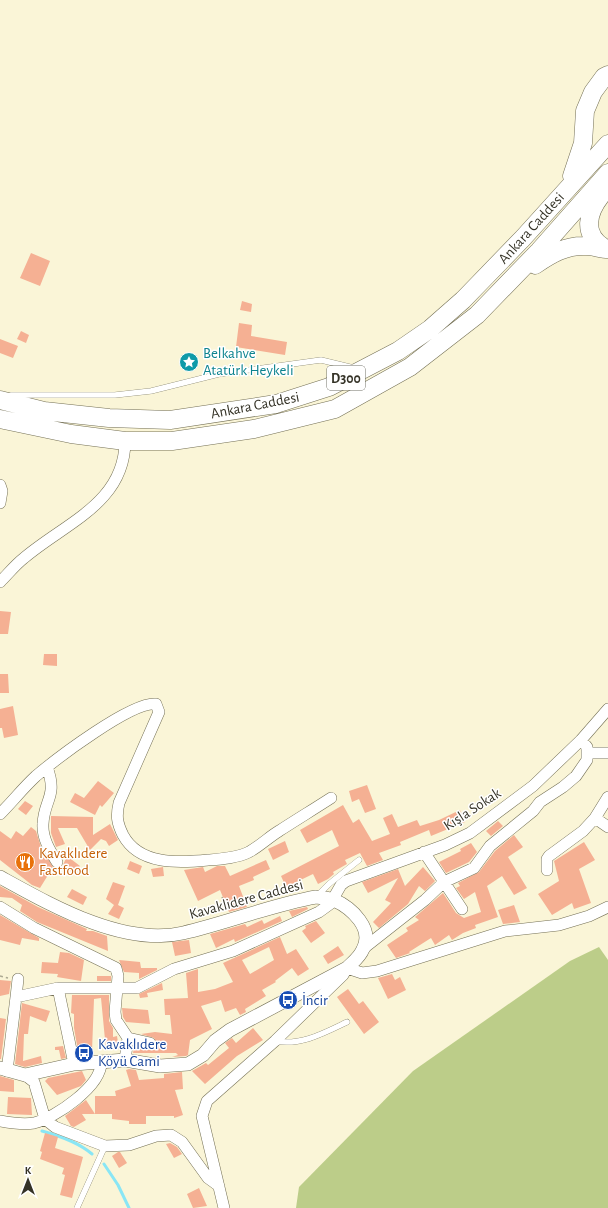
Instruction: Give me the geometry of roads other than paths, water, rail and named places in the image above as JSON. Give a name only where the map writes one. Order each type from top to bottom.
[{"type":"highway","points":[[566,190],[580,154],[585,132],[584,117],[593,92],[604,77],[608,75]]},
{"type":"highway","points":[[584,117],[589,127],[598,133],[608,133]]},
{"type":"highway","name":"Ankara Caddesi","points":[[0,400],[44,411],[109,418],[170,420],[276,404],[330,387],[398,351],[430,329],[463,300],[608,144]]},
{"type":"highway","name":"Ankara Caddesi","points":[[0,419],[71,434],[125,441],[172,441],[254,429],[335,409],[410,368],[477,315],[608,173]]},
{"type":"highway","points":[[607,249],[596,243],[590,235],[590,212],[608,185]]},
{"type":"highway","points":[[509,282],[558,250],[569,246],[587,246],[607,249]]},
{"type":"street","points":[[0,582],[23,558],[100,502],[115,480],[123,461],[125,441]]},
{"type":"street","points":[[0,485],[2,491],[0,503]]},
{"type":"street","points":[[0,814],[22,790],[48,766],[75,746],[126,713],[145,704],[156,704],[159,712],[119,803],[116,815],[119,827],[127,841],[136,851],[149,857],[167,861],[194,862],[224,859],[249,852],[331,798]]},
{"type":"street","name":"Kışla Sokak","points":[[334,900],[341,885],[346,881],[424,852],[470,832],[492,817],[533,786],[581,740],[608,709]]},
{"type":"street","points":[[25,1075],[74,1064],[125,1060],[160,1066],[181,1065],[195,1061],[215,1041],[230,1030],[347,968],[357,959],[364,948],[426,900],[444,882],[474,868],[490,846],[533,811],[540,802],[568,784],[576,776],[587,760],[587,747],[581,740]]},
{"type":"street","points":[[587,753],[608,753]]},
{"type":"street","points":[[48,766],[52,780],[52,792],[43,825],[49,849],[57,862]]},
{"type":"street","points":[[547,870],[547,859],[549,856],[583,831],[595,818],[608,796]]},
{"type":"street","points":[[595,818],[608,827]]},
{"type":"street","points":[[424,852],[462,908]]},
{"type":"street","name":"Kavaklidere Caddesi","points":[[0,877],[32,894],[111,929],[134,934],[148,935],[182,933],[316,897],[334,900],[360,920],[364,928],[364,948]]},
{"type":"street","points":[[16,997],[58,988],[137,988],[174,969],[234,951],[319,912],[334,900]]},
{"type":"street","points":[[0,907],[34,928],[113,966],[117,971],[116,1016],[128,1038],[125,1060]]},
{"type":"street","points":[[347,968],[362,972],[377,971],[505,931],[559,925],[589,916],[608,907]]},
{"type":"street","points":[[224,1208],[203,1123],[203,1109],[207,1101],[275,1041],[344,975],[347,968]]},
{"type":"street","points":[[18,979],[3,1070],[25,1075],[34,1082],[45,1119],[55,1127],[105,1146],[129,1145],[143,1142],[156,1136],[171,1135],[182,1142],[208,1178],[219,1186]]},
{"type":"street","points":[[58,988],[74,1064]]},
{"type":"street","points":[[128,1038],[150,1043]]},
{"type":"street","points":[[0,1121],[16,1124],[33,1123],[45,1119],[82,1096],[99,1075],[101,1062]]},
{"type":"lane","points":[[0,395],[115,395],[151,391],[219,374],[321,360],[362,370]]},
{"type":"lane","points":[[316,897],[329,884],[360,860]]},
{"type":"lane","points":[[275,1041],[284,1043],[299,1042],[316,1037],[347,1022]]},
{"type":"lane","points":[[78,1208],[105,1146]]},
{"type":"waterway","points":[[42,1131],[68,1140],[81,1146],[92,1154]]},
{"type":"waterway","points":[[104,1164],[118,1185],[129,1208]]},
{"type":"place","name":"Belkahve Atatürk Heykeli","points":[[189,362]]},
{"type":"place","name":"Kavaklıdere Fastfood","points":[[25,862]]},
{"type":"place","name":"İncir","points":[[288,1000]]},
{"type":"place","name":"Kavaklıdere Köyü Cami","points":[[84,1053]]}]
